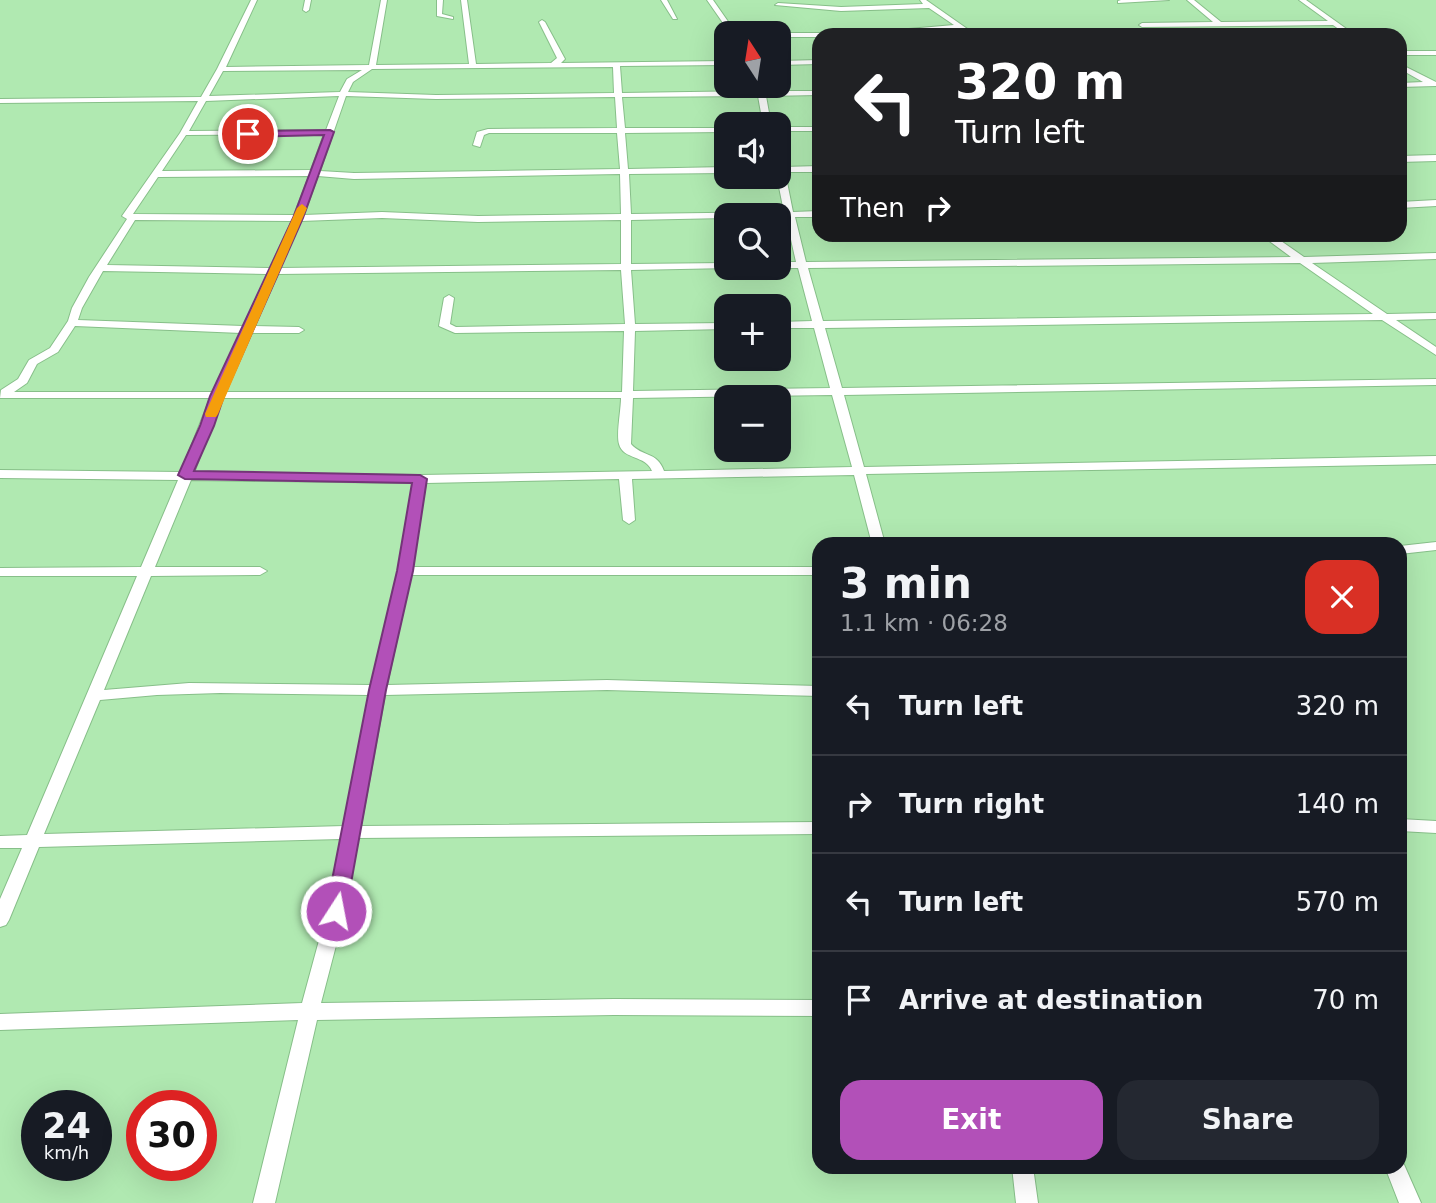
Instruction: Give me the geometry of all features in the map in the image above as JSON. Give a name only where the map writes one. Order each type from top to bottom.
[{"type":"street","points":[[254,0],[221,69],[184,133],[127,215],[132,218],[382,215],[478,219],[714,215]]},
{"type":"street","points":[[306,10],[308,0]]},
{"type":"street","points":[[0,920],[207,426],[217,396],[298,218],[344,94],[350,81],[372,66],[384,0]]},
{"type":"street","points":[[440,0],[439,15],[451,18]]},
{"type":"street","points":[[464,0],[473,65]]},
{"type":"street","points":[[664,0],[674,18]]},
{"type":"street","points":[[710,0],[725,21]]},
{"type":"street","points":[[922,0],[961,27]]},
{"type":"street","points":[[1120,2],[1166,0]]},
{"type":"street","points":[[1190,0],[1219,24]]},
{"type":"street","points":[[1302,0],[1342,28]]},
{"type":"street","points":[[778,5],[837,9],[930,6]]},
{"type":"street","points":[[542,22],[561,59],[553,65]]},
{"type":"street","points":[[1142,25],[1334,23]]},
{"type":"street","points":[[949,28],[961,27]]},
{"type":"street","points":[[791,35],[812,35]]},
{"type":"street","points":[[1407,53],[1436,53]]},
{"type":"street","points":[[495,58],[502,65]]},
{"type":"street","points":[[791,63],[812,62]]},
{"type":"street","points":[[221,69],[714,63]]},
{"type":"street","points":[[616,64],[626,194],[626,268],[630,326],[625,444],[630,451],[652,459],[658,466],[659,474]]},
{"type":"street","points":[[1407,70],[1433,84]]},
{"type":"street","points":[[1407,85],[1433,84]]},
{"type":"street","points":[[0,101],[202,99],[344,94],[426,97],[714,92]]},
{"type":"street","points":[[791,92],[812,93]]},
{"type":"street","points":[[791,129],[812,129]]},
{"type":"street","points":[[477,145],[480,134],[488,131],[714,130]]},
{"type":"street","points":[[184,133],[330,132]]},
{"type":"street","points":[[1407,159],[1436,158]]},
{"type":"street","points":[[791,169],[812,169]]},
{"type":"street","points":[[157,174],[315,173],[354,176],[714,170]]},
{"type":"street","points":[[1407,205],[1436,203]]},
{"type":"street","points":[[812,214],[791,214],[877,537]]},
{"type":"street","points":[[0,394],[23,382],[33,362],[54,350],[71,323],[76,308],[132,218]]},
{"type":"street","points":[[1275,242],[1436,352]]},
{"type":"street","points":[[791,264],[1301,260],[1436,256]]},
{"type":"street","points":[[101,268],[275,271],[714,266]]},
{"type":"street","points":[[449,298],[444,326],[455,330],[714,326]]},
{"type":"street","points":[[791,325],[1436,316]]},
{"type":"street","points":[[71,323],[299,330]]},
{"type":"street","points":[[0,394],[627,396],[1436,382]]},
{"type":"street","points":[[0,474],[420,479],[1436,460]]},
{"type":"street","points":[[625,475],[629,520]]},
{"type":"street","points":[[264,1203],[336,911],[377,690],[405,571],[420,479]]},
{"type":"street","points":[[1407,549],[1436,546]]},
{"type":"street","points":[[0,572],[260,571]]},
{"type":"street","points":[[405,571],[812,571]]},
{"type":"street","points":[[93,696],[178,688],[377,690],[485,686],[645,686],[761,693],[812,691]]},
{"type":"street","points":[[1407,825],[1436,827]]},
{"type":"street","points":[[0,842],[349,832],[812,828]]},
{"type":"street","points":[[0,1022],[651,1006],[812,1008]]},
{"type":"street","points":[[1023,1174],[1027,1203]]},
{"type":"street","points":[[1398,1174],[1410,1203]]},
{"type":"slow traffic","points":[[211,414],[302,208]]},
{"type":"route","points":[[248,134],[330,132],[298,218],[217,396],[185,475],[420,479],[405,571],[377,690],[336,911]]}]
